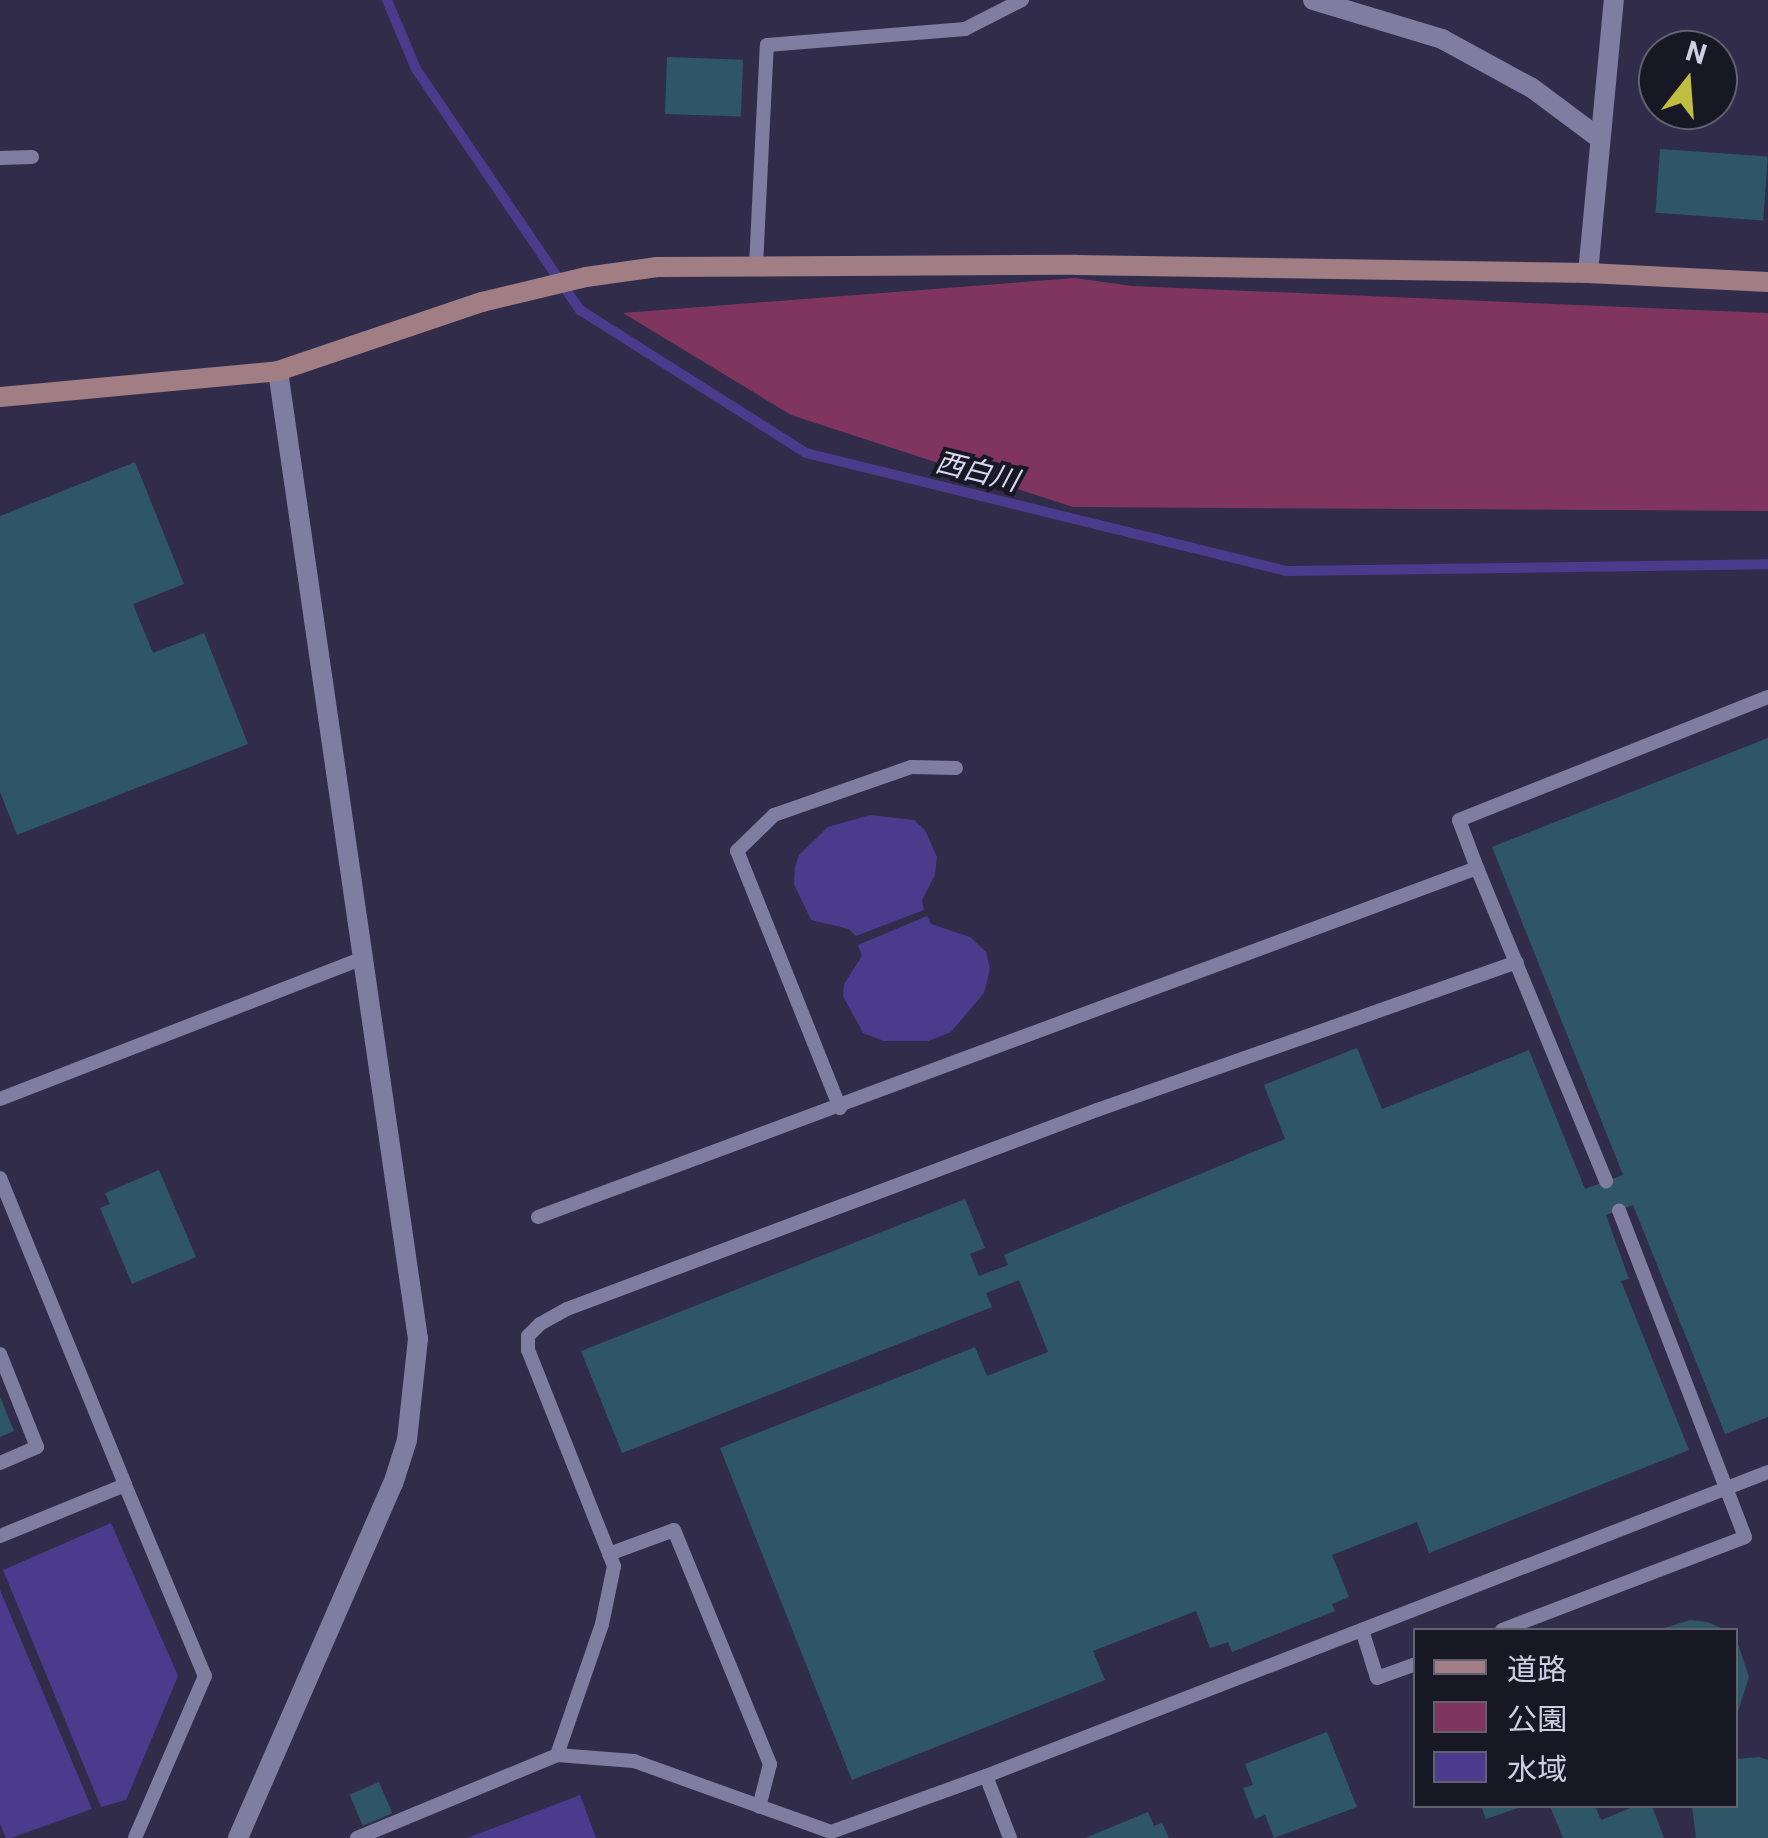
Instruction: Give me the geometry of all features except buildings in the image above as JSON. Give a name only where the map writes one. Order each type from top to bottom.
[{"type":"street","points":[[1313,0],[1442,40],[1532,88],[1599,138]]},
{"type":"street","points":[[1588,274],[1614,0]]},
{"type":"street","points":[[0,397],[278,371],[482,302],[586,276],[657,267],[1076,266],[1588,274],[1768,282]]},
{"type":"street","points":[[238,1838],[394,1484],[407,1440],[418,1339],[278,371]]},
{"type":"lane","points":[[756,266],[767,45],[965,29],[1022,0]]},
{"type":"lane","points":[[0,158],[32,157]]},
{"type":"lane","points":[[1606,1181],[1459,820],[1768,697]]},
{"type":"lane","points":[[840,1108],[737,850],[774,815],[912,767],[956,768]]},
{"type":"lane","points":[[538,1217],[840,1108],[1477,868]]},
{"type":"lane","points":[[0,1100],[362,958]]},
{"type":"lane","points":[[557,1755],[613,1585],[614,1566],[528,1350],[528,1336],[540,1324],[567,1309],[1097,1110],[1516,962]]},
{"type":"lane","points":[[0,1178],[205,1676],[134,1838]]},
{"type":"lane","points":[[1507,1628],[1745,1538],[1619,1210]]},
{"type":"lane","points":[[0,1354],[37,1447],[0,1463]]},
{"type":"lane","points":[[357,1838],[557,1755],[618,1756],[831,1832],[844,1833],[1768,1472]]},
{"type":"lane","points":[[0,1536],[125,1484]]},
{"type":"lane","points":[[609,1554],[674,1530],[770,1764],[759,1807]]},
{"type":"lane","points":[[1362,1630],[1377,1678],[1413,1665]]},
{"type":"lane","points":[[986,1776],[1010,1838]]},
{"type":"green space","points":[[1075,278],[1132,286],[1768,313],[1768,511],[1073,507],[791,415],[623,313]]},
{"type":"water","points":[[870,815],[914,820],[925,830],[937,857],[935,875],[922,900],[924,910],[856,936],[849,929],[811,920],[794,884],[795,867],[799,855],[828,827]]},
{"type":"water","points":[[927,916],[931,924],[970,937],[986,952],[990,969],[984,993],[951,1032],[928,1041],[884,1041],[863,1033],[843,996],[844,984],[862,956],[858,945]]},
{"type":"water","points":[[111,1523],[178,1676],[126,1800],[101,1807],[3,1570]]},
{"type":"water","points":[[0,1590],[92,1809],[11,1838],[6,1838],[0,1824]]},
{"type":"water","points":[[580,1795],[596,1838],[467,1838]]},
{"type":"waterway","name":"西白川","points":[[387,0],[416,69],[580,310],[806,453],[1288,571],[1768,564]]}]
